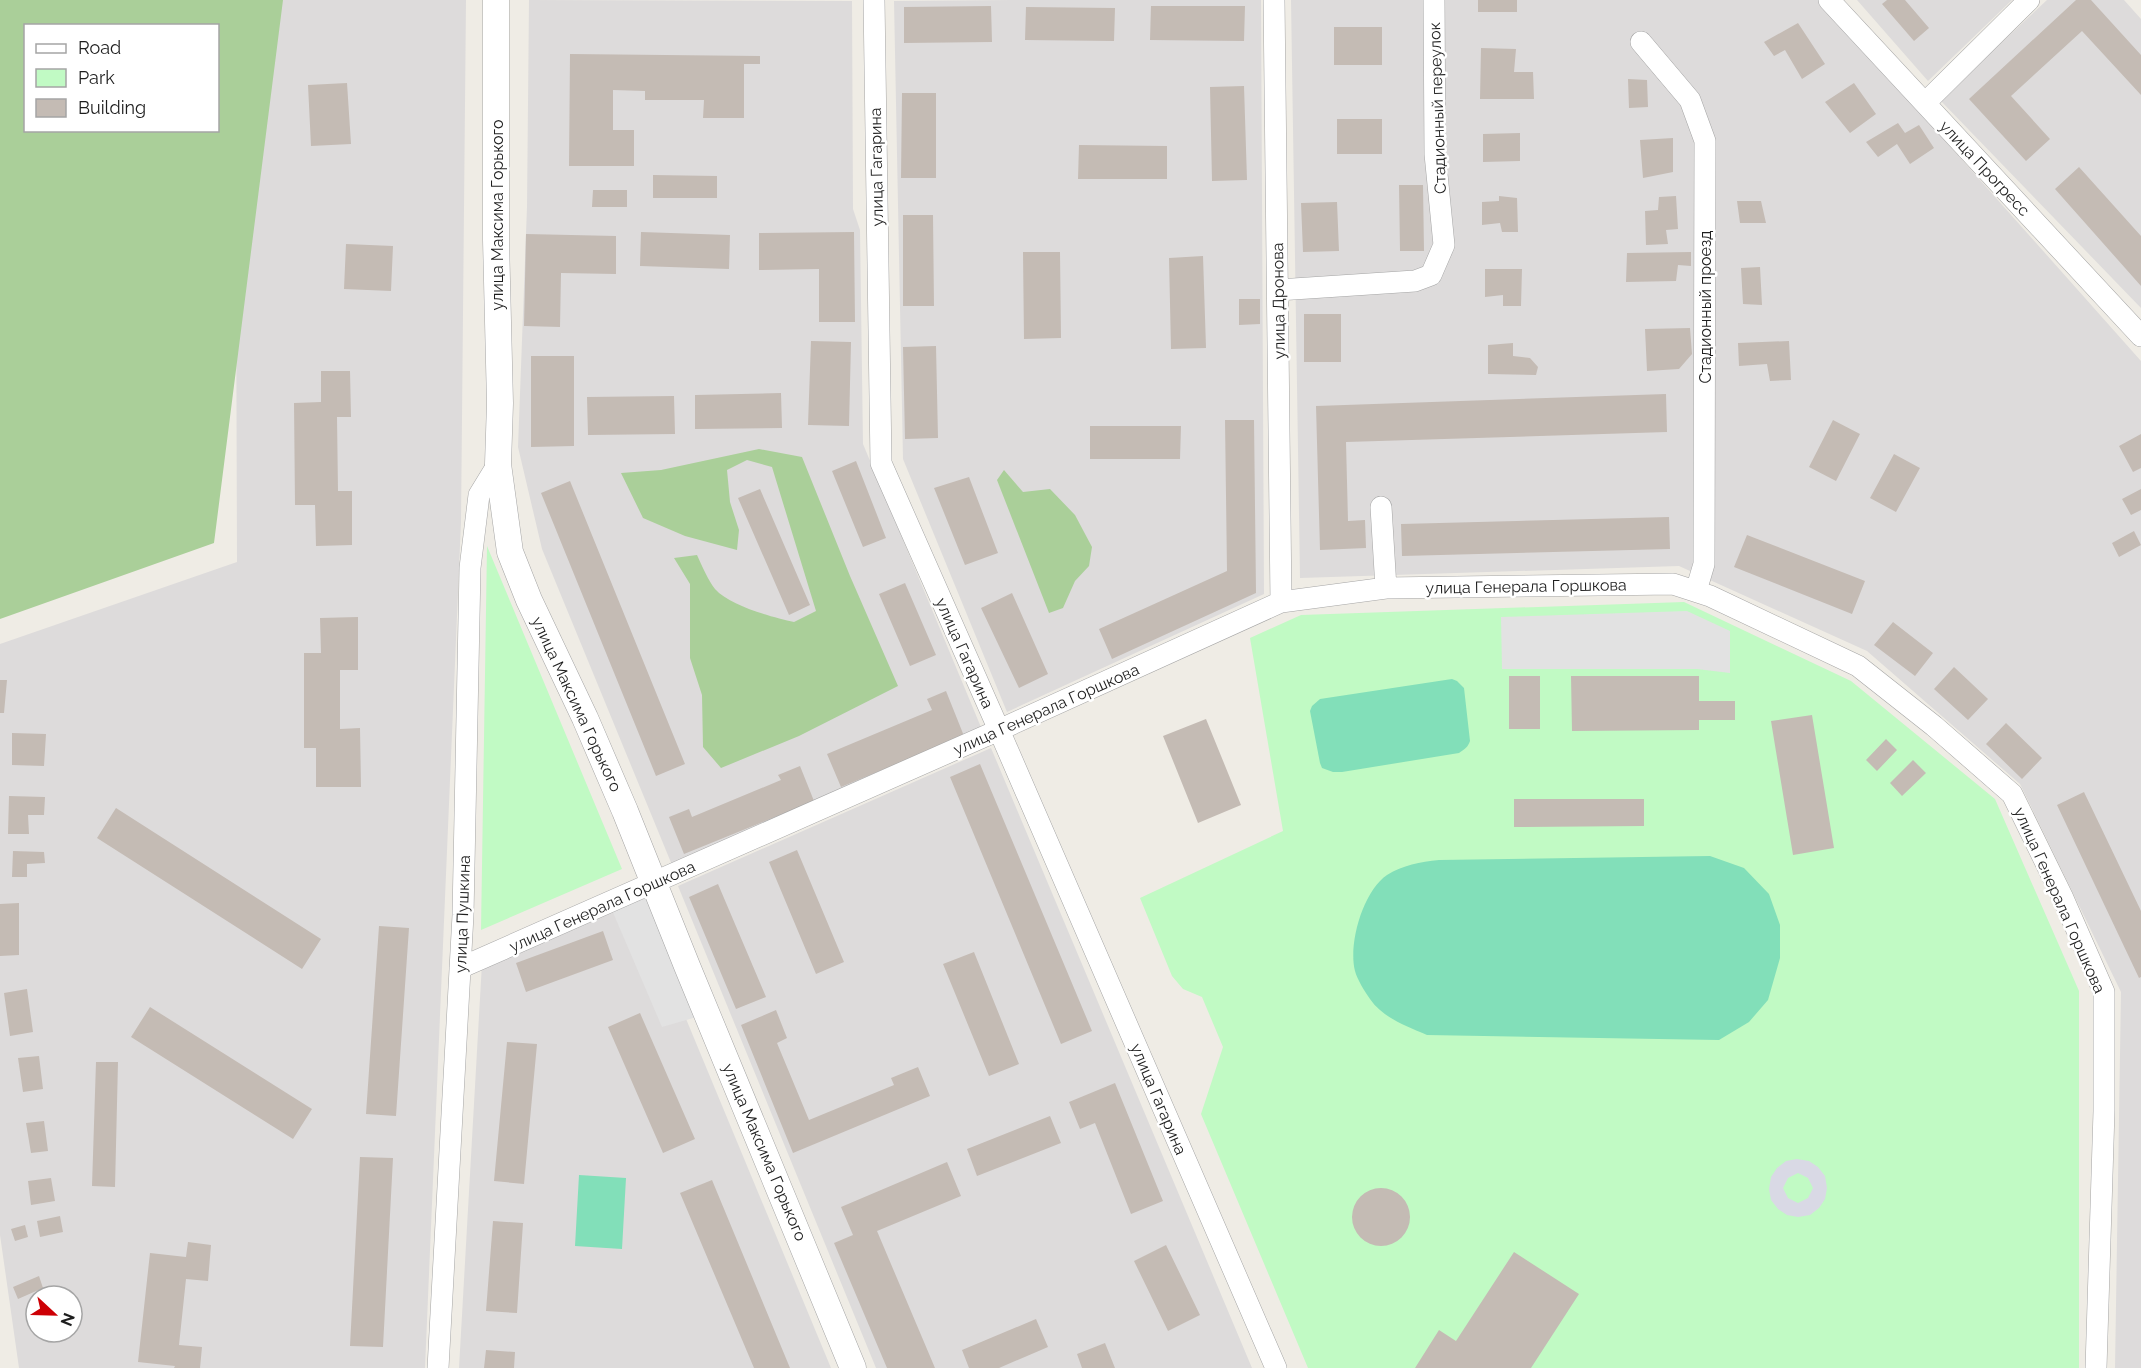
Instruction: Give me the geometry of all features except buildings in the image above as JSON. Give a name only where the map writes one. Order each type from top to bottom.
[{"type":"street","name":"улица Максима Горького","points":[[496,0],[496,240],[500,403],[498,465],[510,552],[529,600],[585,718],[853,1368]]},
{"type":"street","name":"улица Гагарина","points":[[874,0],[881,463],[1276,1368]]},
{"type":"street","name":"улица Дронова","points":[[1274,0],[1281,602]]},
{"type":"street","name":"Стадионный переулок","points":[[1278,290],[1415,281],[1431,275],[1444,245],[1435,154],[1434,0]]},
{"type":"street","name":"улица Прогресс","points":[[1829,0],[2141,336]]},
{"type":"street","points":[[1925,103],[2029,0]]},
{"type":"street","name":"Стадионный проезд","points":[[1641,42],[1690,100],[1705,141],[1704,564],[1696,591]]},
{"type":"street","name":"улица Пушкина","points":[[438,1368],[460,968],[470,568],[479,495],[498,465]]},
{"type":"street","points":[[1381,507],[1386,588]]},
{"type":"street","name":"улица Генерала Горшкова","points":[[460,968],[654,884],[1281,602],[1386,588],[1673,584],[1696,591],[1858,666],[1934,726],[2012,794],[2062,896],[2104,992],[2104,1111],[2096,1368]]},
{"type":"shaded area","points":[[240,0],[466,0],[461,522],[425,1368],[19,1368],[0,1235],[0,644],[237,562],[236,245]]},
{"type":"shaded area","points":[[529,0],[852,1],[853,209],[860,230],[863,444],[983,732],[672,865],[542,549],[518,447],[527,207]]},
{"type":"shaded area","points":[[1261,0],[1264,594],[1007,712],[903,459],[894,1]]},
{"type":"shaded area","points":[[1291,0],[1820,0],[2141,361],[2141,1368],[2115,1368],[2121,992],[2020,784],[1867,651],[1679,566],[1300,578]]},
{"type":"shaded area","points":[[1857,0],[2012,0],[1928,81]]},
{"type":"shaded area","points":[[2047,0],[2124,0],[2141,19],[2141,308],[1940,100]]},
{"type":"shaded area","points":[[1687,611],[1730,631],[1730,673],[1697,669],[1502,669],[1501,617]]},
{"type":"shaded area","points":[[991,748],[1252,1368],[876,1368],[678,886]]},
{"type":"shaded area","points":[[654,884],[707,1014],[662,1027],[609,903]]},
{"type":"shaded area","points":[[635,896],[831,1368],[459,1368],[482,963]]},
{"type":"shaded area","points":[[1797,1159],[1809,1161],[1825,1176],[1827,1188],[1825,1199],[1810,1215],[1798,1217],[1787,1215],[1771,1200],[1769,1189],[1771,1177],[1786,1161]],"holes":[[[1798,1173],[1808,1178],[1813,1188],[1808,1198],[1798,1203],[1788,1198],[1783,1188],[1788,1178]]]},
{"type":"green space","points":[[0,0],[283,0],[214,543],[0,619]]},
{"type":"green space","points":[[759,449],[802,457],[898,686],[799,736],[721,768],[703,747],[702,695],[690,658],[690,584],[674,558],[697,555],[715,589],[731,601],[752,610],[794,622],[816,611],[772,467],[747,460],[727,470],[730,502],[739,530],[737,550],[685,536],[643,518],[621,473],[661,470]]},
{"type":"green space","points":[[1004,470],[1023,492],[1050,489],[1075,515],[1092,547],[1089,566],[1075,581],[1063,608],[1049,613],[997,480]]},
{"type":"green space","points":[[487,546],[622,869],[481,930]]},
{"type":"green space","points":[[1684,602],[1851,681],[1995,799],[2079,991],[2079,1368],[1308,1368],[1201,1114],[1223,1047],[1202,997],[1183,989],[1172,976],[1140,898],[1283,831],[1250,638],[1301,615]]},
{"type":"green space","points":[[1452,679],[1464,688],[1470,741],[1461,752],[1342,772],[1322,768],[1310,711],[1320,699]]},
{"type":"green space","points":[[1710,856],[1744,868],[1769,894],[1780,925],[1780,958],[1768,1000],[1749,1022],[1719,1040],[1427,1035],[1396,1021],[1375,1006],[1356,974],[1353,960],[1354,947],[1364,905],[1378,883],[1387,875],[1405,866],[1439,860]]},
{"type":"green space","points":[[579,1175],[626,1178],[622,1249],[575,1246]]}]
